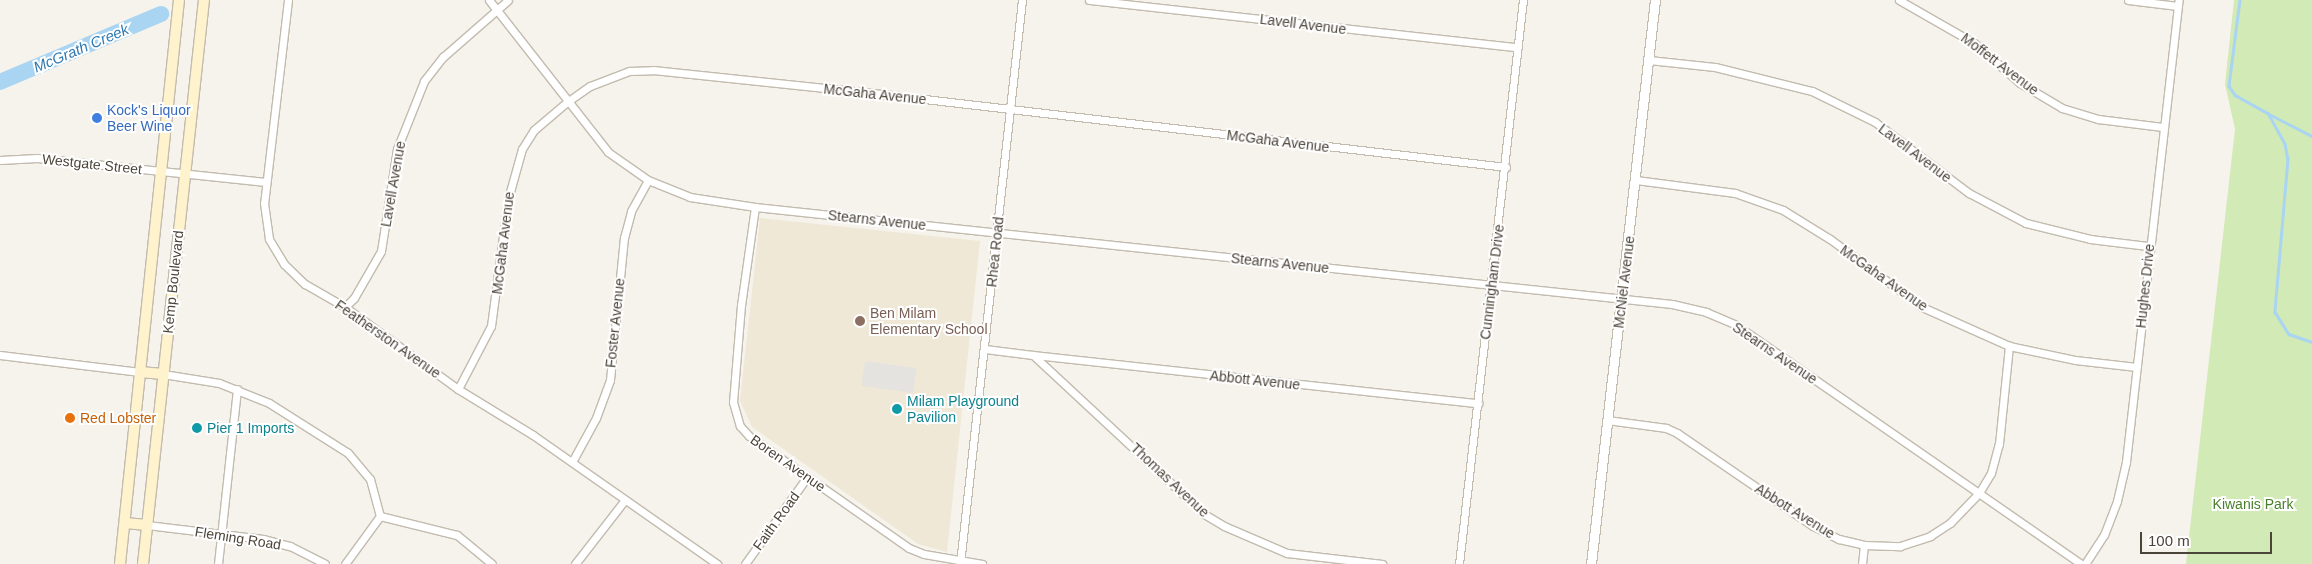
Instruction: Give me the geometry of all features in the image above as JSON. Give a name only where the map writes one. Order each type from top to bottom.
[{"type":"main road","name":"Kemp Boulevard","points":[[120,564],[179,0]]},
{"type":"main road","name":"Kemp Boulevard","points":[[143,564],[204,0]]},
{"type":"main road","points":[[140,372],[163,374]]},
{"type":"main road","points":[[124,523],[147,525]]},
{"type":"street","name":"Featherston Avenue","points":[[288,0],[266,182],[265,221],[275,252],[305,284],[345,307],[458,389],[572,462],[624,501],[717,564]]},
{"type":"street","name":"Stearns Avenue","points":[[489,0],[608,152],[648,180],[708,201],[755,207],[1492,284],[1672,304],[1706,312],[1736,325],[2081,564]]},
{"type":"street","name":"Lavell Avenue","points":[[345,307],[354,298],[380,250],[397,149],[419,93],[443,57],[508,0]]},
{"type":"street","name":"Rhea Road","points":[[961,563],[1022,0]]},
{"type":"street","name":"Lavell Avenue","points":[[1089,0],[1517,47]]},
{"type":"street","name":"Cunningham Drive","points":[[1459,564],[1506,167],[1523,0]]},
{"type":"street","name":"McNiel Avenue","points":[[1591,564],[1655,0]]},
{"type":"street","name":"Moffett Avenue","points":[[1899,0],[1974,43],[2020,83],[2062,108],[2098,119],[2163,127]]},
{"type":"street","points":[[2128,0],[2178,3]]},
{"type":"street","name":"Hughes Drive","points":[[2085,564],[2104,535],[2117,501],[2126,462],[2148,246],[2178,3]]},
{"type":"street","name":"Lavell Avenue","points":[[1649,60],[1715,67],[1812,91],[1874,122],[1969,194],[2026,223],[2090,239],[2148,246]]},
{"type":"street","name":"McGaha Avenue","points":[[458,389],[491,326],[508,199],[517,160],[534,130],[567,102],[607,78],[629,71],[653,70],[1011,109],[1506,167]]},
{"type":"street","name":"Westgate Street","points":[[0,160],[28,158],[266,182]]},
{"type":"street","name":"Foster Avenue","points":[[572,462],[596,418],[610,380],[624,238],[631,211],[648,180]]},
{"type":"street","name":"McGaha Avenue","points":[[1636,180],[1735,194],[1783,210],[1830,240],[1922,307],[2009,346],[2075,360],[2137,366]]},
{"type":"street","name":"Boren Avenue","points":[[755,207],[742,305],[734,409],[740,426],[748,436],[908,548],[961,563],[982,564]]},
{"type":"street","name":"Abbott Avenue","points":[[1607,420],[1677,433],[1813,526],[1839,539],[1864,545],[1900,546],[1930,536],[1962,512],[1979,493],[1991,472],[1999,444],[2009,346]]},
{"type":"street","points":[[985,349],[1033,354]]},
{"type":"street","name":"Abbott Avenue","points":[[1033,354],[1478,403]]},
{"type":"street","name":"Thomas Avenue","points":[[1033,354],[1204,514],[1224,526],[1287,553],[1382,564]]},
{"type":"street","points":[[0,356],[140,372]]},
{"type":"street","points":[[163,374],[237,390],[269,403],[348,453],[370,479],[380,516]]},
{"type":"street","points":[[218,564],[237,390]]},
{"type":"street","name":"Faith Road","points":[[745,564],[807,477]]},
{"type":"street","points":[[575,564],[624,501]]},
{"type":"street","points":[[345,564],[380,516]]},
{"type":"street","points":[[380,516],[457,535],[492,564]]},
{"type":"street","name":"Fleming Road","points":[[147,525],[222,533],[290,546],[325,564]]},
{"type":"street","points":[[1862,564],[1864,545]]},
{"type":"shaded area","name":"Ben Milam Elementary School","points":[[760,218],[980,241],[947,552],[918,544],[752,427],[740,401]]},
{"type":"shaded area","points":[[865,361],[916,368],[913,393],[862,386]]},
{"type":"green space","name":"Kiwanis Park","points":[[2234,0],[2312,0],[2312,564],[2186,564],[2235,129],[2225,84]]},
{"type":"waterway","points":[[2240,0],[2229,86],[2235,95],[2268,113],[2285,144],[2288,159],[2275,312],[2289,334],[2312,342]]},
{"type":"waterway","name":"McGrath Creek","points":[[0,82],[161,14]]},
{"type":"waterway","points":[[2269,114],[2312,136]]},
{"type":"place","name":"Kock's Liquor Beer Wine","points":[[97,118]]},
{"type":"place","name":"Ben Milam Elementary School","points":[[860,321]]},
{"type":"place","name":"Milam Playground Pavilion","points":[[897,409]]},
{"type":"place","name":"Red Lobster","points":[[70,418]]},
{"type":"place","name":"Pier 1 Imports","points":[[197,428]]}]
